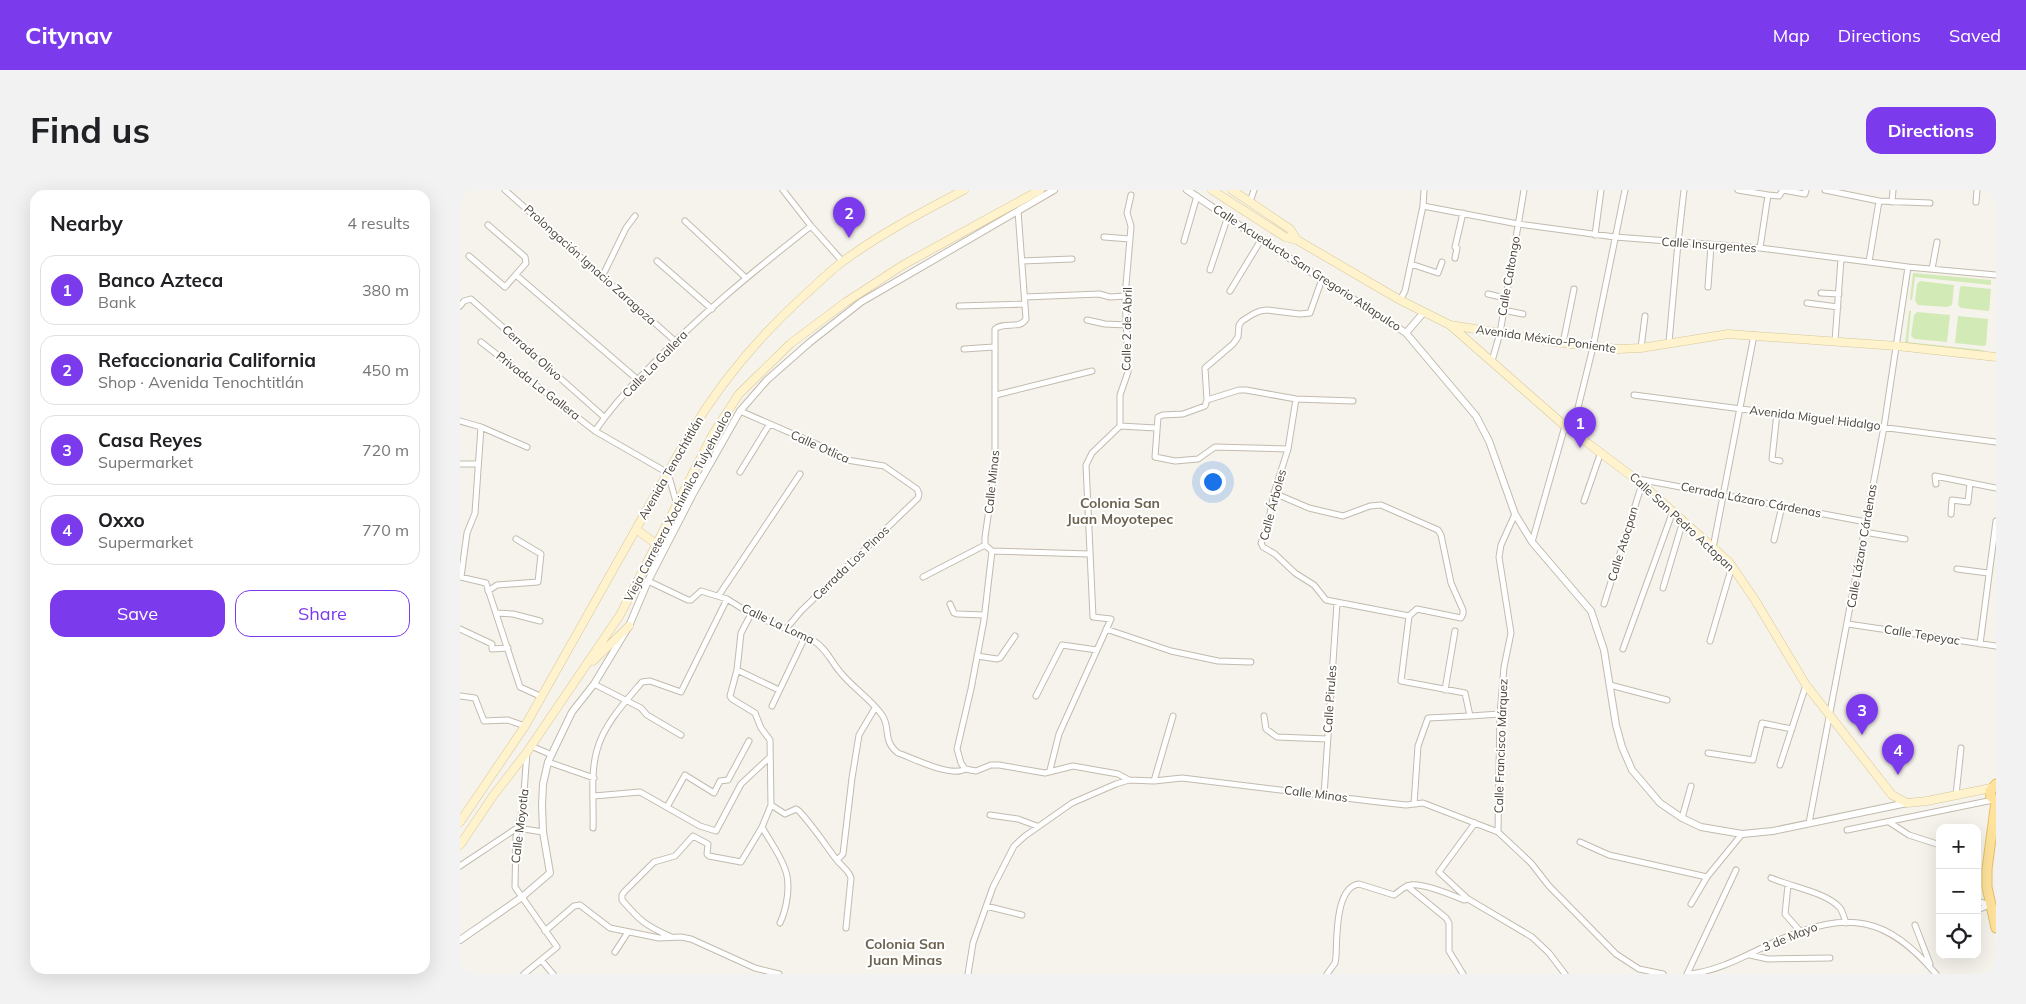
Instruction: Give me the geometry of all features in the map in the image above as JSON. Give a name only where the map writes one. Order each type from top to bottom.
[{"type":"main road","name":"Avenida Tenochtitlán","points":[[460,822],[525,726],[709,402],[732,370],[770,326],[843,262],[904,222],[964,190]]},
{"type":"main road","name":"Vieja Carretera Xochimilco Tulyehualco","points":[[460,845],[493,796],[529,749],[622,611],[713,434],[739,394],[790,344],[872,284],[1040,190]]},
{"type":"main road","name":"Avenida México-Poniente","points":[[1212,190],[1285,237],[1297,240],[1400,300],[1450,326],[1500,332],[1563,343],[1618,349],[1641,348],[1728,334],[1897,346],[1996,357]]},
{"type":"main road","name":"Avenida México-Poniente","points":[[1232,190],[1290,229],[1297,240]]},
{"type":"main road","name":"Calle San Pedro Actopan","points":[[1450,326],[1572,432],[1639,481],[1732,566],[1755,600],[1806,685],[1892,794],[1907,804]]},
{"type":"main road","points":[[636,529],[656,544]]},
{"type":"main road","points":[[581,673],[629,626]]},
{"type":"main road","points":[[1907,804],[1956,796],[1993,786]]},
{"type":"main road","points":[[1993,786],[1990,794],[1995,800],[1993,840],[1987,869],[1990,905],[1996,928]]},
{"type":"street","name":"Prolongación Ignacio Zaragoza","points":[[505,190],[675,341]]},
{"type":"street","points":[[783,190],[811,226],[843,262]]},
{"type":"street","points":[[460,940],[522,897],[550,873],[543,832],[543,784],[548,762],[572,712],[594,684],[629,626],[648,581],[694,492],[740,411],[752,394],[809,343],[861,302],[1054,190]]},
{"type":"street","name":"Calle Acueducto San Gregorio Atlapulco","points":[[1187,190],[1322,280],[1406,333],[1458,394],[1483,427],[1515,514],[1532,542],[1590,611],[1604,650],[1616,725],[1622,747],[1632,770],[1660,802],[1682,818],[1701,827],[1742,834],[1773,831],[1907,804]]},
{"type":"street","points":[[1250,202],[1254,190]]},
{"type":"street","points":[[1400,300],[1405,291],[1411,264],[1424,190]]},
{"type":"street","name":"Calle Caltongo","points":[[1492,361],[1500,332],[1524,190]]},
{"type":"street","points":[[1595,235],[1601,190]]},
{"type":"street","points":[[1572,432],[1593,347],[1625,190]]},
{"type":"street","points":[[1669,342],[1684,190]]},
{"type":"street","points":[[1738,190],[1779,196],[1783,190],[1805,194],[1806,190]]},
{"type":"street","points":[[1825,190],[1879,201],[1930,203]]},
{"type":"street","points":[[1892,202],[1894,190]]},
{"type":"street","points":[[1976,202],[1977,190]]},
{"type":"street","points":[[1760,248],[1765,193]]},
{"type":"street","name":"Calle 2 de Abril","points":[[1120,426],[1120,394],[1128,372],[1125,296],[1131,226],[1127,213],[1130,195]]},
{"type":"street","points":[[1184,240],[1197,196]]},
{"type":"street","points":[[1869,262],[1879,201]]},
{"type":"street","name":"Calle Insurgentes","points":[[1422,206],[1518,224],[1595,235],[1760,248],[1908,267],[1996,275]]},
{"type":"street","name":"Calle Minas","points":[[985,545],[995,468],[995,329],[998,326],[1024,323],[1026,319],[1018,212]]},
{"type":"street","points":[[1455,258],[1457,248],[1455,247],[1463,213]]},
{"type":"street","points":[[602,277],[626,228],[635,216]]},
{"type":"street","points":[[1210,270],[1228,216]]},
{"type":"street","points":[[685,221],[746,278]]},
{"type":"street","points":[[468,256],[502,287],[508,286],[526,263],[525,258],[488,225]]},
{"type":"street","name":"Calle La Gallera","points":[[595,431],[604,417],[675,341],[746,278],[811,226]]},
{"type":"street","points":[[1104,237],[1130,239]]},
{"type":"street","points":[[1230,291],[1261,240]]},
{"type":"street","points":[[1932,269],[1937,242]]},
{"type":"street","points":[[1708,287],[1711,245]]},
{"type":"street","points":[[1022,260],[1072,259]]},
{"type":"street","points":[[1835,341],[1841,259]]},
{"type":"street","points":[[657,261],[712,309]]},
{"type":"street","points":[[1411,264],[1438,273],[1442,262]]},
{"type":"street","name":"Calle Lázaro Cárdenas","points":[[1809,823],[1884,427],[1908,267]]},
{"type":"street","points":[[516,275],[638,380]]},
{"type":"street","points":[[1288,449],[1215,447],[1198,459],[1175,461],[1154,457],[1158,417],[1183,414],[1205,406],[1207,400],[1205,368],[1233,344],[1238,337],[1239,325],[1242,320],[1260,311],[1310,313],[1322,280]]},
{"type":"street","points":[[1563,343],[1574,289]]},
{"type":"street","points":[[1821,293],[1839,294]]},
{"type":"street","points":[[1025,297],[1099,294],[1110,298],[1125,296]]},
{"type":"street","points":[[1488,294],[1505,298]]},
{"type":"street","name":"Cerrada Olivo","points":[[460,306],[464,300],[471,299],[604,417]]},
{"type":"street","points":[[1807,303],[1838,307]]},
{"type":"street","points":[[959,306],[1025,304]]},
{"type":"street","points":[[1503,310],[1523,314]]},
{"type":"street","points":[[1406,333],[1424,312]]},
{"type":"street","points":[[1641,348],[1645,316]]},
{"type":"street","points":[[1087,320],[1104,324],[1127,325]]},
{"type":"street","points":[[1713,548],[1754,335]]},
{"type":"street","name":"Privada La Gallera","points":[[481,342],[595,431]]},
{"type":"street","points":[[964,349],[994,347]]},
{"type":"street","points":[[996,395],[1092,371]]},
{"type":"street","points":[[1207,400],[1239,390],[1246,390],[1296,399],[1353,401]]},
{"type":"street","name":"Avenida Miguel Hidalgo","points":[[1634,395],[1996,442]]},
{"type":"street","name":"Calle Árboles","points":[[1296,399],[1288,449],[1274,493],[1267,529],[1261,543],[1263,547],[1276,554],[1295,573],[1314,585],[1326,600],[1337,603]]},
{"type":"street","name":"Calle Otlica","points":[[740,411],[823,447],[847,460],[884,466],[917,489],[918,498]]},
{"type":"street","points":[[1777,413],[1772,459],[1780,461]]},
{"type":"street","points":[[460,421],[527,446]]},
{"type":"street","points":[[740,472],[769,425]]},
{"type":"street","points":[[1050,770],[1059,734],[1110,620],[1094,617],[1089,554],[1086,465],[1092,453],[1120,426],[1156,428]]},
{"type":"street","points":[[1532,542],[1565,426]]},
{"type":"street","points":[[480,427],[475,513],[467,533],[461,577],[484,582],[520,687],[542,697]]},
{"type":"street","points":[[595,431],[668,473],[677,505]]},
{"type":"street","points":[[1584,501],[1601,452]]},
{"type":"street","points":[[460,464],[477,464]]},
{"type":"street","points":[[719,595],[800,474]]},
{"type":"street","points":[[1936,484],[1936,476],[1996,488]]},
{"type":"street","name":"Cerrada Lázaro Cárdenas","points":[[1639,481],[1724,494],[1866,522]]},
{"type":"street","name":"Calle Atocpan","points":[[1604,604],[1639,481]]},
{"type":"street","points":[[1951,514],[1952,500],[1968,502],[1970,483]]},
{"type":"street","points":[[1274,493],[1309,508],[1342,516],[1370,506],[1381,506],[1438,530],[1441,535],[1452,583],[1463,614],[1460,618],[1417,609],[1409,616],[1401,681],[1465,693],[1470,716]]},
{"type":"street","name":"Cerrada Los Pinos","points":[[786,629],[802,611],[918,498]]},
{"type":"street","points":[[1774,540],[1782,506]]},
{"type":"street","points":[[1624,649],[1673,511]]},
{"type":"street","name":"Calle Francisco Márquez","points":[[1498,832],[1497,790],[1500,714],[1504,668],[1511,633],[1500,551],[1515,514]]},
{"type":"street","points":[[1664,588],[1683,521]]},
{"type":"street","points":[[1980,644],[1996,522]]},
{"type":"street","points":[[1864,532],[1905,539]]},
{"type":"street","points":[[488,591],[497,585],[534,584],[538,582],[541,554],[516,539]]},
{"type":"street","points":[[923,577],[985,545],[992,551],[1089,554]]},
{"type":"street","points":[[965,768],[961,763],[957,749],[977,656],[992,551]]},
{"type":"street","points":[[1710,641],[1732,566]]},
{"type":"street","points":[[1957,569],[1988,573]]},
{"type":"street","name":"Calle La Loma","points":[[648,581],[688,600],[691,600],[701,591],[719,595],[751,614],[823,646],[840,673],[883,716],[888,741],[898,753],[949,771],[961,772],[965,768],[976,771],[991,765],[1045,773],[1050,770],[1080,766],[1118,774],[1129,780]]},
{"type":"street","points":[[594,828],[594,778],[597,750],[604,732],[642,682],[646,680],[681,692],[727,599]]},
{"type":"street","points":[[1337,603],[1409,616]]},
{"type":"street","name":"Calle Pirules","points":[[1324,795],[1337,603]]},
{"type":"street","points":[[950,604],[954,613],[957,614],[984,615]]},
{"type":"street","points":[[496,613],[513,614],[540,621]]},
{"type":"street","points":[[693,836],[708,844],[707,854],[709,856],[738,863],[741,862],[762,827],[771,805],[770,740],[761,728],[755,713],[730,696],[737,670],[741,633],[751,614]]},
{"type":"street","name":"Calle Tepeyac","points":[[1848,624],[1996,646]]},
{"type":"street","points":[[460,628],[492,644],[492,649],[508,648]]},
{"type":"street","points":[[1106,629],[1172,651],[1218,661],[1251,662]]},
{"type":"street","points":[[1445,690],[1455,631]]},
{"type":"street","points":[[977,656],[997,660],[1015,636]]},
{"type":"street","points":[[772,706],[805,637]]},
{"type":"street","points":[[1036,696],[1062,645],[1097,650]]},
{"type":"street","points":[[737,670],[779,690]]},
{"type":"street","points":[[594,684],[641,708],[647,715],[681,735]]},
{"type":"street","points":[[1610,685],[1667,700]]},
{"type":"street","points":[[1780,765],[1806,685]]},
{"type":"street","points":[[460,696],[475,698],[484,721],[508,720],[525,726]]},
{"type":"street","points":[[837,860],[843,854],[859,735],[875,708]]},
{"type":"street","points":[[1414,804],[1418,746],[1428,718],[1500,714]]},
{"type":"street","points":[[1154,781],[1173,716]]},
{"type":"street","points":[[1264,716],[1266,729],[1277,737],[1327,739]]},
{"type":"street","points":[[1708,753],[1753,760],[1762,723],[1792,729]]},
{"type":"street","points":[[667,807],[685,775],[714,793],[720,782],[728,780],[749,741]]},
{"type":"street","points":[[1956,796],[1962,748]]},
{"type":"street","points":[[529,749],[552,755]]},
{"type":"street","name":"Calle Moyotla","points":[[529,749],[523,806],[517,828],[515,887],[557,947],[542,961]]},
{"type":"street","points":[[594,796],[640,792],[700,826],[716,831],[744,779],[770,757]]},
{"type":"street","points":[[548,762],[594,778]]},
{"type":"street","name":"Calle Minas","points":[[1129,780],[1154,781],[1182,778],[1388,803],[1432,805],[1498,832]]},
{"type":"street","points":[[968,974],[972,943],[993,887],[1014,846],[1037,826],[1072,803],[1129,780]]},
{"type":"street","points":[[1682,818],[1691,786]]},
{"type":"street","points":[[1847,830],[1995,800]]},
{"type":"street","points":[[771,805],[785,814],[796,810],[799,811],[850,874],[846,928]]},
{"type":"street","points":[[990,815],[1018,819],[1037,826]]},
{"type":"street","points":[[1475,822],[1439,872],[1468,898],[1532,937],[1549,953],[1565,974]]},
{"type":"street","points":[[1888,822],[1909,835],[1936,844]]},
{"type":"street","points":[[671,937],[646,925],[622,900],[622,896],[654,862],[675,856],[700,826]]},
{"type":"street","points":[[762,827],[786,869],[786,912],[780,923]]},
{"type":"street","points":[[460,866],[517,828],[543,832]]},
{"type":"street","points":[[1498,832],[1530,862],[1549,886],[1616,954],[1639,969],[1662,974]]},
{"type":"street","points":[[1691,904],[1707,878],[1742,834]]},
{"type":"street","points":[[1580,842],[1609,855],[1707,878]]},
{"type":"street","points":[[1688,974],[1736,870]]},
{"type":"street","points":[[1771,878],[1827,898],[1841,909],[1846,922]]},
{"type":"street","points":[[1327,974],[1335,962],[1340,906],[1348,889],[1354,884],[1394,895],[1406,886],[1414,885],[1450,893],[1464,900],[1468,898]]},
{"type":"street","points":[[1788,885],[1785,914],[1800,932]]},
{"type":"street","points":[[1406,886],[1450,923],[1449,951],[1463,974]]},
{"type":"street","points":[[1981,902],[1990,905]]},
{"type":"street","points":[[545,930],[577,904],[610,928],[659,938],[691,939],[769,973],[779,974]]},
{"type":"street","points":[[1981,908],[1990,905]]},
{"type":"street","points":[[986,906],[1022,915]]},
{"type":"street","name":"3 de Mayo","points":[[1688,974],[1722,967],[1822,924],[1846,922],[1876,926],[1898,937],[1919,954],[1936,974]]},
{"type":"street","points":[[1915,925],[1932,968]]},
{"type":"street","points":[[615,952],[628,932]]},
{"type":"street","points":[[1749,955],[1768,959],[1830,958]]},
{"type":"street","points":[[524,974],[542,961],[553,974]]},
{"type":"green space","points":[[1913,273],[1991,280],[1991,285],[1915,277],[1912,300],[1910,299]]},
{"type":"green space","points":[[1920,281],[1954,285],[1952,305],[1947,307],[1918,305],[1915,301],[1917,284]]},
{"type":"green space","points":[[1960,287],[1991,289],[1989,311],[1961,308],[1958,305]]},
{"type":"green space","points":[[1909,311],[1911,311],[1908,342],[1983,350],[1985,353],[1905,344]]},
{"type":"green space","points":[[1917,312],[1950,315],[1947,342],[1915,339],[1911,336],[1914,315]]},
{"type":"green space","points":[[1958,316],[1988,319],[1986,345],[1955,343]]},
{"type":"place","name":"Refaccionaria California","points":[[849,238]]},
{"type":"place","name":"Banco Azteca","points":[[1580,448]]},
{"type":"place","name":"Casa Reyes","points":[[1862,735]]},
{"type":"place","name":"Oxxo","points":[[1898,775]]},
{"type":"district","name":"Colonia San Juan Moyotepec","points":[[1120,512]]},
{"type":"district","name":"Colonia San Juan Minas","points":[[905,952]]}]
